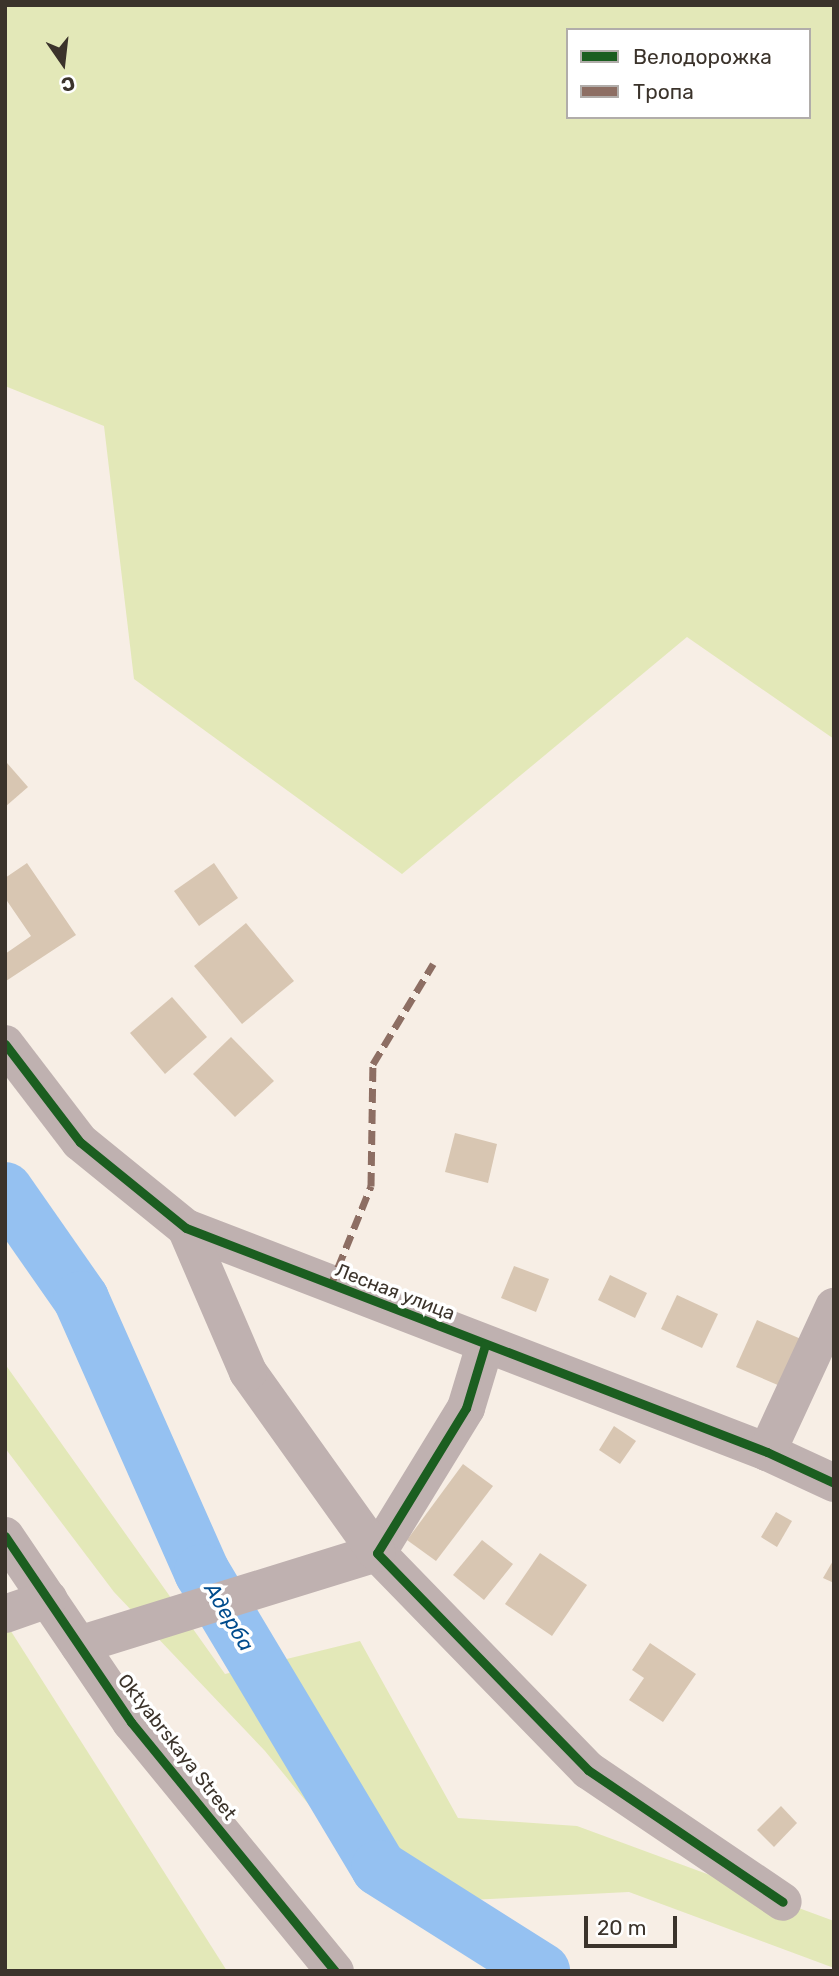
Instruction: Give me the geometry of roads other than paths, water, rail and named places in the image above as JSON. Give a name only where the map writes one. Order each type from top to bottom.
[{"type":"street","name":"Лесная улица","points":[[5,1044],[80,1142],[186,1228],[768,1452],[834,1483]]},
{"type":"street","points":[[186,1228],[248,1372],[377,1553],[588,1770],[783,1902]]},
{"type":"street","points":[[768,1452],[834,1307]]},
{"type":"street","points":[[79,1645],[313,1575],[377,1553],[466,1408],[485,1345]]},
{"type":"street","name":"Oktyabrskaya Street","points":[[5,1536],[131,1721],[335,1971]]},
{"type":"street","points":[[5,1614],[48,1599]]},
{"type":"waterway","name":"Адерба","points":[[5,1190],[81,1299],[202,1572],[379,1868],[542,1971]]}]
